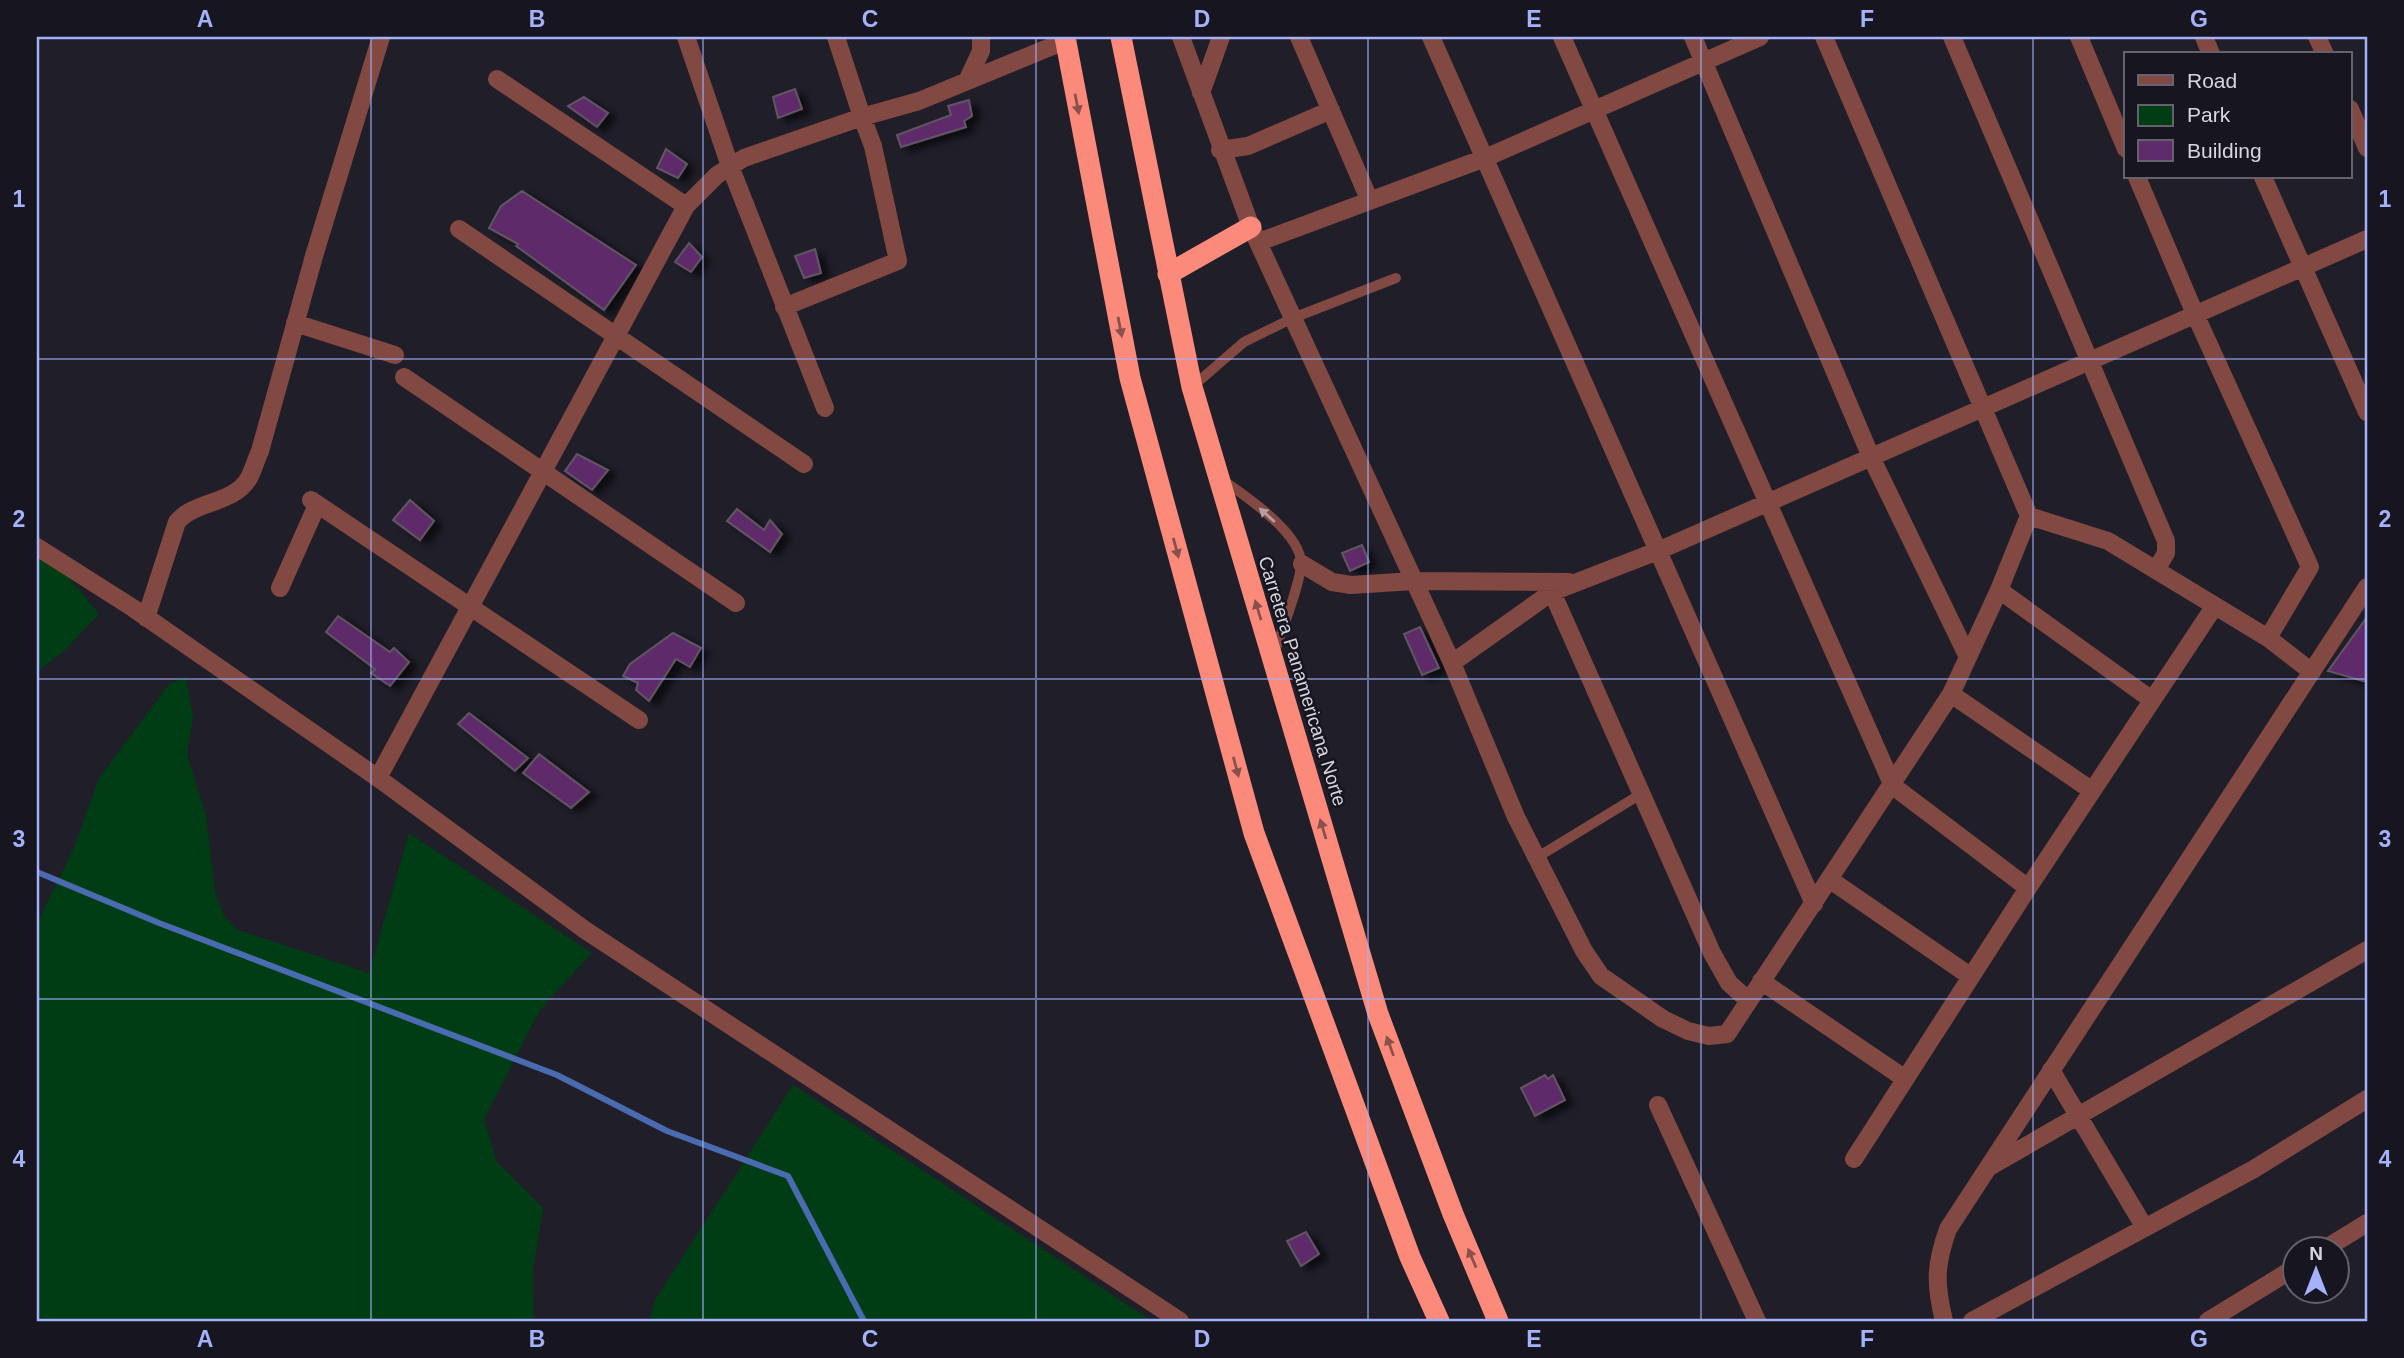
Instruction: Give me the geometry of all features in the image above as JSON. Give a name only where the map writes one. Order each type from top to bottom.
[{"type":"highway","name":"Carretera Panamericana Norte","points":[[1121,37],[1192,387],[1378,1014],[1453,1214],[1498,1321]]},
{"type":"highway","points":[[1065,39],[1130,377],[1254,832],[1410,1257],[1438,1321]]},
{"type":"highway","points":[[1168,274],[1255,234]]},
{"type":"street","points":[[146,618],[177,522],[183,513],[226,498],[248,480],[260,451],[295,323],[381,37]]},
{"type":"street","points":[[686,37],[730,166],[825,408]]},
{"type":"street","points":[[784,307],[898,261],[873,146],[836,37]]},
{"type":"street","points":[[967,81],[981,51],[981,37]]},
{"type":"street","points":[[1181,37],[1220,150],[1255,234],[1452,663],[1516,817],[1584,951],[1601,976],[1662,1019],[1688,1031],[1716,1037],[1727,1034],[1893,786],[1951,694],[2000,590],[2029,516],[1824,37]]},
{"type":"street","points":[[1201,93],[1221,37]]},
{"type":"street","points":[[1299,37],[1369,198]]},
{"type":"street","points":[[1431,37],[1660,550],[1814,904]]},
{"type":"street","points":[[1562,37],[1592,111],[1769,502],[1893,786],[2028,888]]},
{"type":"street","points":[[1693,37],[1871,457],[1968,657]]},
{"type":"street","points":[[1255,234],[1485,158],[1760,37]]},
{"type":"street","points":[[1952,37],[2166,541],[2166,553],[2155,570]]},
{"type":"street","points":[[2078,37],[2124,144]]},
{"type":"street","points":[[378,778],[686,206],[730,166],[758,152],[919,101],[1065,39]]},
{"type":"street","points":[[497,79],[686,206]]},
{"type":"street","points":[[1220,150],[1248,146],[1331,110]]},
{"type":"street","points":[[2352,114],[2367,148]]},
{"type":"street","points":[[2137,178],[2195,314],[2310,567],[2268,638]]},
{"type":"street","points":[[2263,178],[2367,412]]},
{"type":"street","points":[[458,229],[804,464]]},
{"type":"street","points":[[1452,663],[1552,592],[1660,550],[2367,239]]},
{"type":"street","points":[[295,323],[395,355]]},
{"type":"street","points":[[404,377],[736,603]]},
{"type":"street","points":[[280,588],[314,503],[639,720]]},
{"type":"street","points":[[2029,516],[2108,541],[2268,638],[2312,672]]},
{"type":"street","points":[[37,547],[146,618],[378,778],[585,930],[1180,1321]]},
{"type":"street","points":[[1301,564],[1332,582],[1351,585],[1414,581],[1579,582]]},
{"type":"street","points":[[1944,1321],[1937,1292],[1937,1261],[1948,1229],[2367,587]]},
{"type":"street","points":[[2000,590],[2152,700]]},
{"type":"street","points":[[1552,592],[1712,953],[1728,983],[1748,1000]]},
{"type":"street","points":[[1854,1159],[2091,790],[2214,607]]},
{"type":"street","points":[[1951,694],[2091,790]]},
{"type":"street","points":[[1829,879],[1970,976]]},
{"type":"street","points":[[1988,1168],[2367,950]]},
{"type":"street","points":[[1761,981],[1904,1078]]},
{"type":"street","points":[[2051,1070],[2144,1228]]},
{"type":"street","points":[[1972,1321],[2254,1169],[2367,1099]]},
{"type":"street","points":[[1658,1105],[1757,1321]]},
{"type":"street","points":[[2346,1236],[2367,1223]]},
{"type":"street","points":[[2208,1321],[2282,1275]]},
{"type":"lane","points":[[1192,387],[1244,342],[1293,318],[1396,278]]},
{"type":"lane","points":[[1219,477],[1289,534],[1299,549],[1301,564],[1273,659]]},
{"type":"lane","points":[[1536,858],[1641,794]]},
{"type":"green space","points":[[37,539],[99,614],[64,651],[37,672]]},
{"type":"green space","points":[[186,677],[193,717],[187,755],[206,815],[215,892],[224,916],[238,930],[369,973],[409,833],[592,953],[540,1010],[484,1119],[497,1162],[543,1208],[533,1271],[534,1321],[47,1321],[37,1316],[37,923],[73,850],[99,778],[169,684]]},
{"type":"green space","points":[[793,1085],[1152,1321],[649,1321],[655,1300]]},
{"type":"building","points":[[795,89],[802,109],[778,118],[773,97]]},
{"type":"building","points":[[584,97],[608,113],[597,127],[568,106]]},
{"type":"building","points":[[969,100],[972,116],[964,121],[966,127],[901,147],[897,135],[951,115],[948,106]]},
{"type":"building","points":[[666,149],[687,164],[678,178],[657,168]]},
{"type":"building","points":[[522,191],[636,265],[604,310],[516,246],[518,244],[489,228],[501,206]]},
{"type":"building","points":[[689,243],[702,257],[691,272],[675,262]]},
{"type":"building","points":[[815,249],[821,273],[804,278],[795,256]]},
{"type":"building","points":[[577,454],[608,470],[592,490],[565,471]]},
{"type":"building","points":[[410,500],[434,521],[420,540],[393,520]]},
{"type":"building","points":[[737,509],[764,530],[770,520],[782,534],[770,552],[727,521]]},
{"type":"building","points":[[1362,545],[1369,562],[1350,571],[1342,553]]},
{"type":"building","points":[[338,616],[390,652],[394,648],[409,662],[390,686],[371,673],[375,669],[326,632]]},
{"type":"building","points":[[2367,617],[2367,682],[2328,671]]},
{"type":"building","points":[[1420,627],[1439,668],[1422,675],[1404,634]]},
{"type":"building","points":[[673,633],[701,648],[690,667],[676,659],[649,701],[636,690],[638,683],[623,676],[630,664]]},
{"type":"building","points":[[469,713],[528,758],[515,771],[458,724]]},
{"type":"building","points":[[539,754],[589,792],[571,808],[523,773]]},
{"type":"building","points":[[1545,1075],[1548,1079],[1553,1075],[1565,1100],[1535,1116],[1521,1088]]},
{"type":"building","points":[[1306,1232],[1319,1254],[1301,1266],[1287,1241]]},
{"type":"waterway","points":[[37,872],[159,923],[557,1075],[667,1131],[788,1176],[864,1321]]}]
